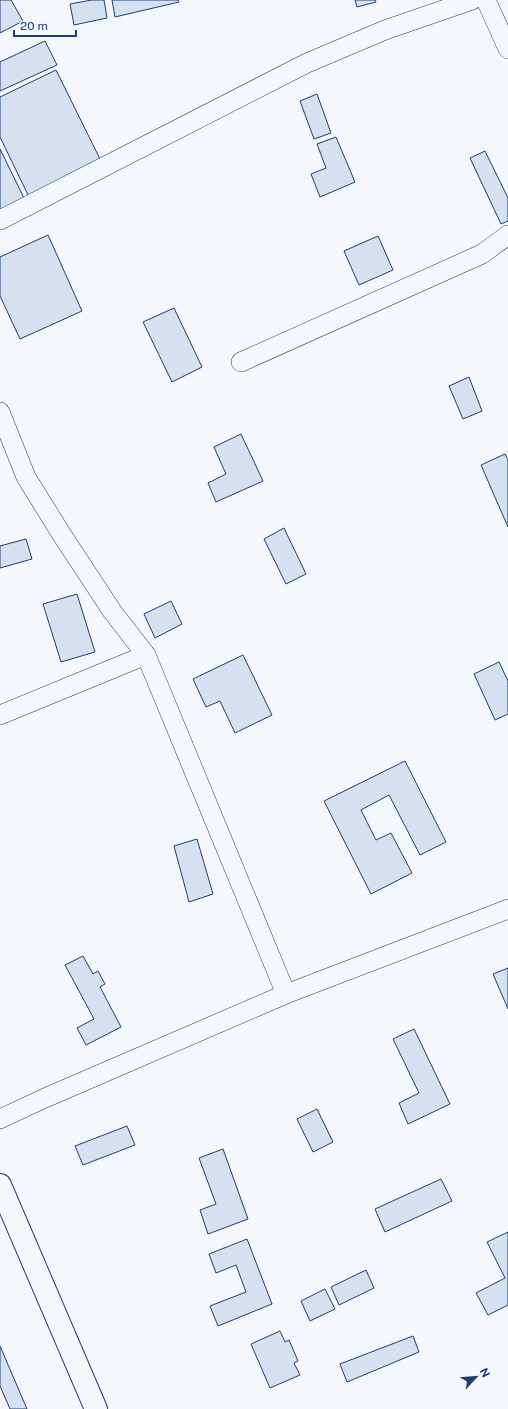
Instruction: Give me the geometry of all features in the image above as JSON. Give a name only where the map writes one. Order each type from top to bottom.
[{"type":"street","points":[[0,220],[134,153],[307,63],[385,30],[472,0]]},
{"type":"street","points":[[486,0],[508,49]]},
{"type":"street","points":[[241,362],[482,254],[508,235]]},
{"type":"street","points":[[0,412],[26,477],[112,611],[146,655],[286,994]]},
{"type":"street","points":[[0,715],[146,655]]},
{"type":"street","points":[[0,1119],[286,994],[508,909]]},
{"type":"street","points":[[0,1185],[96,1409]]},
{"type":"building","points":[[0,0],[11,0],[23,21],[0,33]]},
{"type":"building","points":[[92,0],[104,0],[107,18],[74,25],[70,4]]},
{"type":"building","points":[[112,0],[178,0],[179,2],[115,17]]},
{"type":"building","points":[[355,0],[375,0],[376,2],[357,7]]},
{"type":"building","points":[[45,41],[57,65],[0,91],[0,62]]},
{"type":"building","points":[[56,70],[101,161],[29,197],[0,137],[0,97]]},
{"type":"building","points":[[317,94],[331,133],[314,139],[300,101]]},
{"type":"building","points":[[336,137],[355,182],[320,197],[311,174],[326,168],[317,144]]},
{"type":"building","points":[[0,149],[24,198],[0,210]]},
{"type":"building","points":[[485,151],[508,198],[508,221],[501,224],[470,158]]},
{"type":"building","points":[[48,235],[82,311],[20,339],[0,296],[0,257]]},
{"type":"building","points":[[378,236],[393,270],[359,285],[344,251]]},
{"type":"building","points":[[174,308],[202,367],[172,382],[143,322]]},
{"type":"building","points":[[469,377],[482,411],[463,419],[449,386]]},
{"type":"building","points":[[241,434],[263,481],[216,502],[208,483],[226,474],[214,447]]},
{"type":"building","points":[[505,454],[508,460],[508,527],[481,465]]},
{"type":"building","points":[[284,528],[306,574],[286,584],[264,539]]},
{"type":"building","points":[[26,539],[32,559],[0,568],[0,546]]},
{"type":"building","points":[[77,594],[95,652],[61,662],[43,604]]},
{"type":"building","points":[[171,601],[182,624],[155,638],[144,614]]},
{"type":"building","points":[[243,655],[272,715],[235,733],[220,701],[206,707],[193,679]]},
{"type":"building","points":[[499,662],[508,681],[508,714],[495,720],[474,674]]},
{"type":"building","points":[[405,761],[446,842],[420,855],[389,795],[361,810],[376,840],[391,833],[412,873],[371,894],[324,801]]},
{"type":"building","points":[[197,839],[213,894],[189,902],[174,846]]},
{"type":"building","points":[[83,956],[93,974],[98,971],[105,984],[100,987],[121,1027],[86,1045],[77,1028],[94,1019],[65,965]]},
{"type":"building","points":[[508,968],[508,1009],[493,974]]},
{"type":"building","points":[[414,1029],[450,1104],[408,1124],[399,1103],[419,1093],[393,1039]]},
{"type":"building","points":[[317,1109],[333,1142],[313,1152],[297,1119]]},
{"type":"building","points":[[127,1126],[135,1145],[83,1165],[75,1146]]},
{"type":"building","points":[[223,1149],[248,1219],[208,1234],[200,1210],[216,1204],[199,1158]]},
{"type":"building","points":[[441,1179],[452,1201],[385,1232],[375,1209]]},
{"type":"building","points":[[508,1232],[508,1305],[488,1315],[476,1293],[505,1278],[487,1242]]},
{"type":"building","points":[[247,1239],[272,1304],[218,1326],[210,1306],[246,1292],[236,1265],[216,1273],[209,1254]]},
{"type":"building","points":[[366,1270],[374,1288],[339,1305],[331,1287]]},
{"type":"building","points":[[325,1289],[335,1309],[310,1321],[301,1301]]},
{"type":"building","points":[[280,1331],[285,1342],[289,1340],[298,1361],[294,1363],[300,1375],[270,1388],[251,1344]]},
{"type":"building","points":[[413,1336],[419,1352],[347,1382],[340,1364]]},
{"type":"building","points":[[0,1346],[27,1409],[10,1409],[0,1386]]}]
